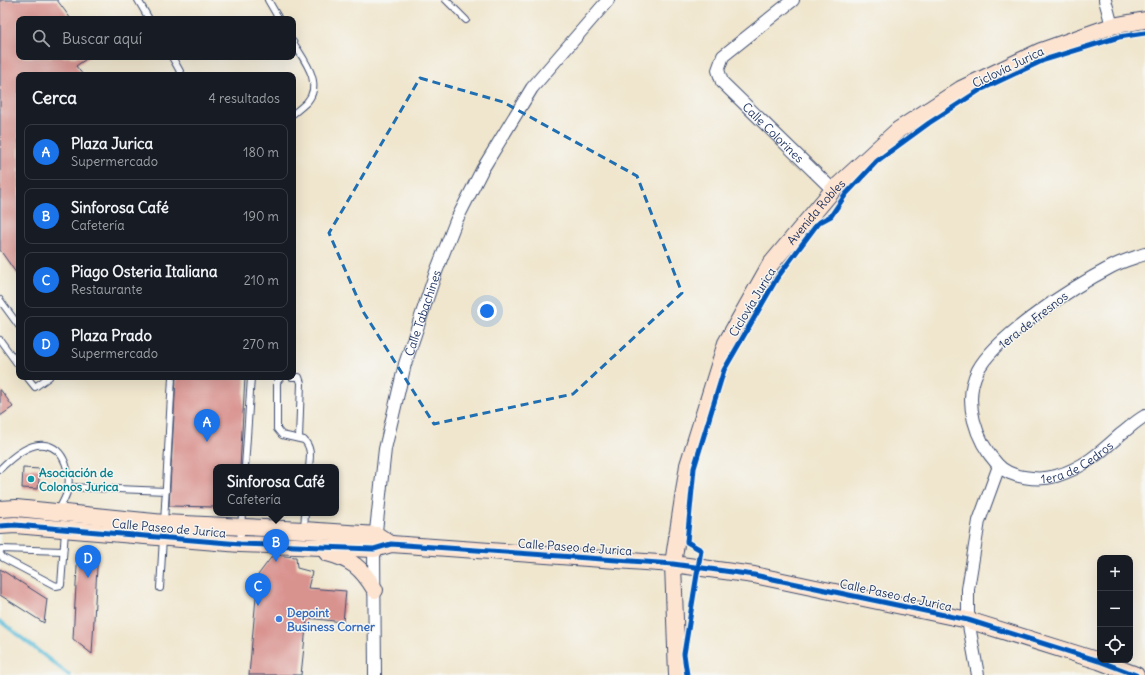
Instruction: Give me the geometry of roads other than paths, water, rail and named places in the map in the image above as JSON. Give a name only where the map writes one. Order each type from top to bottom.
[{"type":"street","name":"Calle Tabachines","points":[[375,675],[374,590],[376,542],[385,449],[405,364],[436,272],[456,221],[482,170],[532,88],[608,0]]},
{"type":"street","name":"Calle Colorines","points":[[793,0],[723,56],[718,70],[722,82],[834,190]]},
{"type":"street","points":[[1105,0],[1112,26]]},
{"type":"street","name":"Avenida Robles","points":[[677,675],[673,564],[688,465],[726,343],[770,265],[834,190],[898,130],[961,89],[1041,51],[1112,26],[1145,20]]},
{"type":"street","name":"1era de Fresnos","points":[[999,466],[980,440],[973,420],[972,394],[978,370],[998,347],[1056,300],[1112,266],[1145,254]]},
{"type":"street","name":"1era de Cedros","points":[[999,466],[1015,475],[1034,477],[1054,477],[1072,471],[1078,468],[1145,416]]},
{"type":"street","points":[[978,675],[968,620],[968,588],[978,521],[999,466]]},
{"type":"street","name":"Calle Paseo de Jurica","points":[[5,508],[57,514],[163,530],[240,544],[293,545],[376,542]]},
{"type":"street","name":"Calle Paseo de Jurica","points":[[0,526],[65,529],[163,530],[242,520],[391,544],[673,564],[754,575],[968,620],[1099,661],[1136,675]]},
{"type":"street","points":[[293,545],[303,549],[345,557],[364,574],[374,590]]},
{"type":"lane","points":[[138,0],[147,16]]},
{"type":"lane","points":[[268,0],[277,16]]},
{"type":"lane","points":[[446,0],[466,20]]},
{"type":"lane","points":[[296,47],[311,72],[314,87],[308,101],[296,111]]},
{"type":"lane","points":[[174,60],[180,72]]},
{"type":"lane","points":[[0,300],[16,322]]},
{"type":"lane","points":[[0,340],[16,362]]},
{"type":"lane","points":[[296,378],[299,378],[301,383],[298,438]]},
{"type":"lane","points":[[29,380],[35,387],[46,380]]},
{"type":"lane","points":[[160,588],[172,380]]},
{"type":"lane","points":[[245,464],[251,380]]},
{"type":"lane","points":[[279,380],[277,382],[277,429],[282,435],[304,440],[310,448],[309,464]]},
{"type":"lane","points":[[0,469],[11,459],[33,446],[45,445],[56,450],[63,458],[69,474],[67,492],[57,514]]},
{"type":"lane","points":[[68,487],[166,492]]},
{"type":"lane","points":[[304,530],[306,516]]},
{"type":"lane","points":[[240,544],[242,520]]},
{"type":"lane","points":[[64,550],[1,549],[0,552],[2,558],[56,586],[61,585],[64,550],[65,529]]},
{"type":"waterway","points":[[0,621],[69,675]]},
{"type":"place","name":"Plaza Jurica","points":[[207,442]]},
{"type":"place","name":"Asociación de Colonos Jurica","points":[[31,479]]},
{"type":"place","name":"Sinforosa Café","points":[[276,562]]},
{"type":"place","name":"Plaza Prado","points":[[88,578]]},
{"type":"place","name":"Piago Osteria Italiana","points":[[258,606]]},
{"type":"place","name":"Depoint Business Corner","points":[[279,619]]}]
